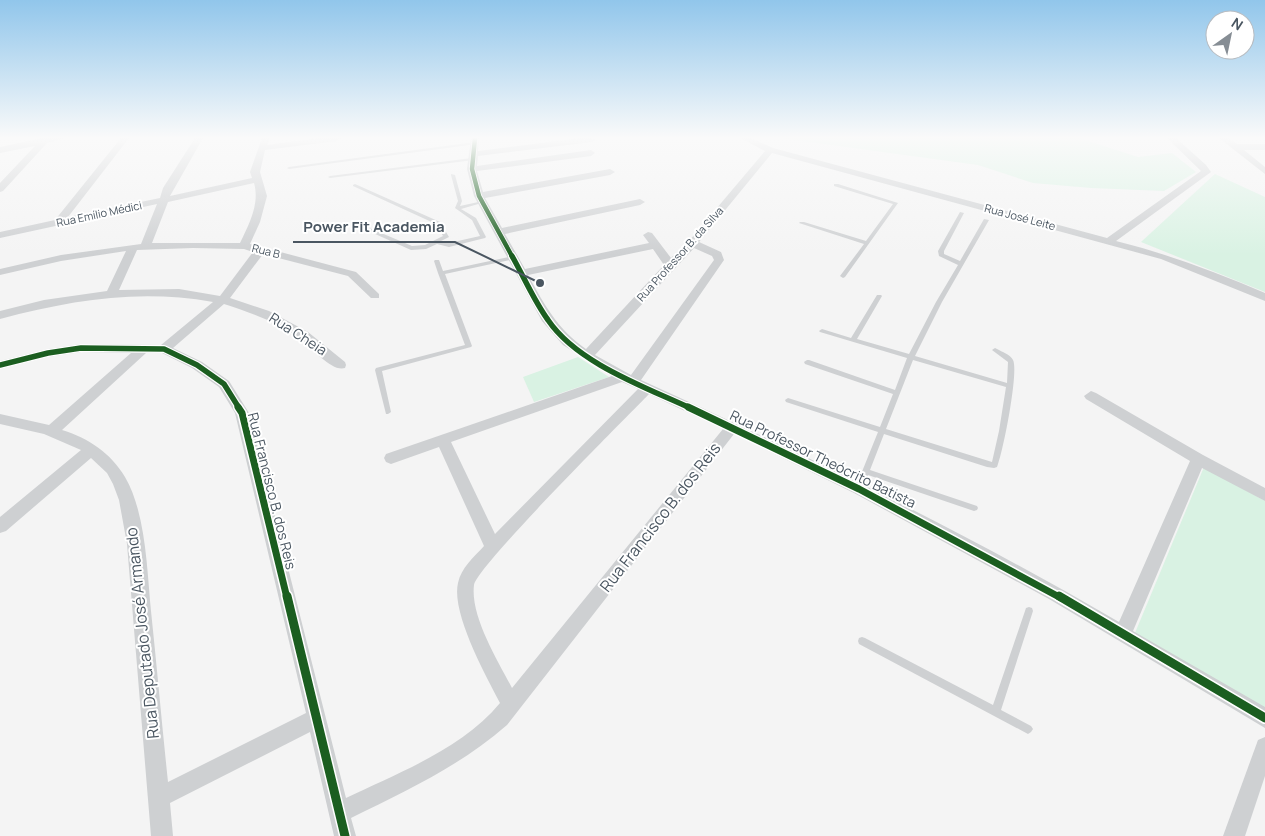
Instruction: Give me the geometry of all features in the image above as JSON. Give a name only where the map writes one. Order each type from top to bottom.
[{"type":"street","points":[[0,189],[11,177]]},
{"type":"street","points":[[59,222],[94,177]]},
{"type":"street","points":[[145,246],[154,228],[162,201],[176,177]]},
{"type":"street","name":"Rua Professor Theócrito Batista","points":[[476,177],[481,199],[548,321],[567,342],[587,356],[634,383],[732,427],[859,489],[1123,634],[1265,718]]},
{"type":"street","points":[[481,199],[586,177]]},
{"type":"street","name":"Rua Professor B. da Silva","points":[[587,356],[670,265],[693,243],[748,177]]},
{"type":"street","name":"Rua José Leite","points":[[871,177],[1109,241],[1193,266],[1265,298]]},
{"type":"street","points":[[1109,241],[1199,177]]},
{"type":"street","points":[[244,246],[255,222],[262,196],[260,186],[256,180]]},
{"type":"street","name":"Rua Emílio Médici","points":[[0,235],[256,180]]},
{"type":"street","points":[[499,232],[640,202]]},
{"type":"street","points":[[648,235],[670,265]]},
{"type":"street","points":[[511,705],[468,614],[465,596],[471,574],[634,383],[719,260],[717,254],[693,243]]},
{"type":"street","points":[[521,273],[656,245]]},
{"type":"street","name":"Rua B","points":[[0,272],[61,258],[133,247],[244,246],[352,274],[375,296]]},
{"type":"street","points":[[112,292],[133,247]]},
{"type":"street","points":[[164,349],[224,298],[261,249]]},
{"type":"street","name":"Rua Cheia","points":[[0,315],[112,292],[147,292],[224,298],[279,319],[325,350],[340,365]]},
{"type":"street","name":"Rua Francisco B. dos Reis","points":[[0,365],[48,353],[81,348],[164,349],[197,365],[224,384],[242,413],[315,720],[345,836]]},
{"type":"street","points":[[53,430],[144,348]]},
{"type":"street","points":[[391,458],[443,440],[634,383]]},
{"type":"street","points":[[1091,396],[1198,459],[1265,495]]},
{"type":"street","name":"Rua Deputado José Armando","points":[[0,419],[53,430],[104,460],[114,471],[123,488],[139,573],[162,836]]},
{"type":"street","name":"Rua Francisco B. dos Reis","points":[[339,813],[468,745],[486,731],[511,705],[732,427]]},
{"type":"street","points":[[443,440],[493,547]]},
{"type":"street","points":[[0,526],[90,451]]},
{"type":"street","points":[[1123,634],[1198,459]]},
{"type":"street","points":[[158,798],[315,720]]},
{"type":"street","points":[[1234,836],[1265,747]]},
{"type":"lane","points":[[330,178],[338,177]]},
{"type":"lane","points":[[454,177],[460,201],[457,208]]},
{"type":"lane","points":[[355,185],[438,223],[446,237],[426,247],[411,248],[358,225]]},
{"type":"lane","points":[[836,186],[896,204],[843,276]]},
{"type":"lane","points":[[457,208],[481,199]]},
{"type":"lane","points":[[437,242],[449,245],[483,237],[474,219],[457,208]]},
{"type":"lane","points":[[961,264],[941,255],[941,250],[962,213]]},
{"type":"lane","points":[[859,489],[911,357],[986,220]]},
{"type":"lane","points":[[802,223],[867,243]]},
{"type":"lane","points":[[442,273],[513,258]]},
{"type":"lane","points":[[388,412],[378,370],[469,346],[437,261]]},
{"type":"lane","points":[[853,340],[879,296]]},
{"type":"lane","points":[[822,331],[1010,386]]},
{"type":"lane","points":[[788,400],[994,465],[1010,386],[1011,362],[995,350]]},
{"type":"lane","points":[[807,362],[897,393]]},
{"type":"lane","points":[[866,471],[974,508]]},
{"type":"lane","points":[[996,711],[1029,611]]},
{"type":"lane","points":[[862,641],[1028,729]]},
{"type":"green space","points":[[1015,177],[1188,177],[1164,191],[1033,183]]},
{"type":"green space","points":[[1212,177],[1222,177],[1265,197],[1265,292],[1141,242]]},
{"type":"green space","points":[[578,357],[609,377],[534,402],[523,377]]},
{"type":"green space","points":[[1204,467],[1265,501],[1265,712],[1135,633]]},
{"type":"cycle path","points":[[474,177],[479,196],[548,321],[567,342],[587,356],[623,377],[732,427],[859,489],[1055,594],[1265,718]]},
{"type":"cycle path","points":[[0,365],[48,353],[81,348],[164,349],[197,365],[224,384],[242,413],[345,836]]},
{"type":"place","name":"Power Fit Academia","points":[[540,283]]}]
